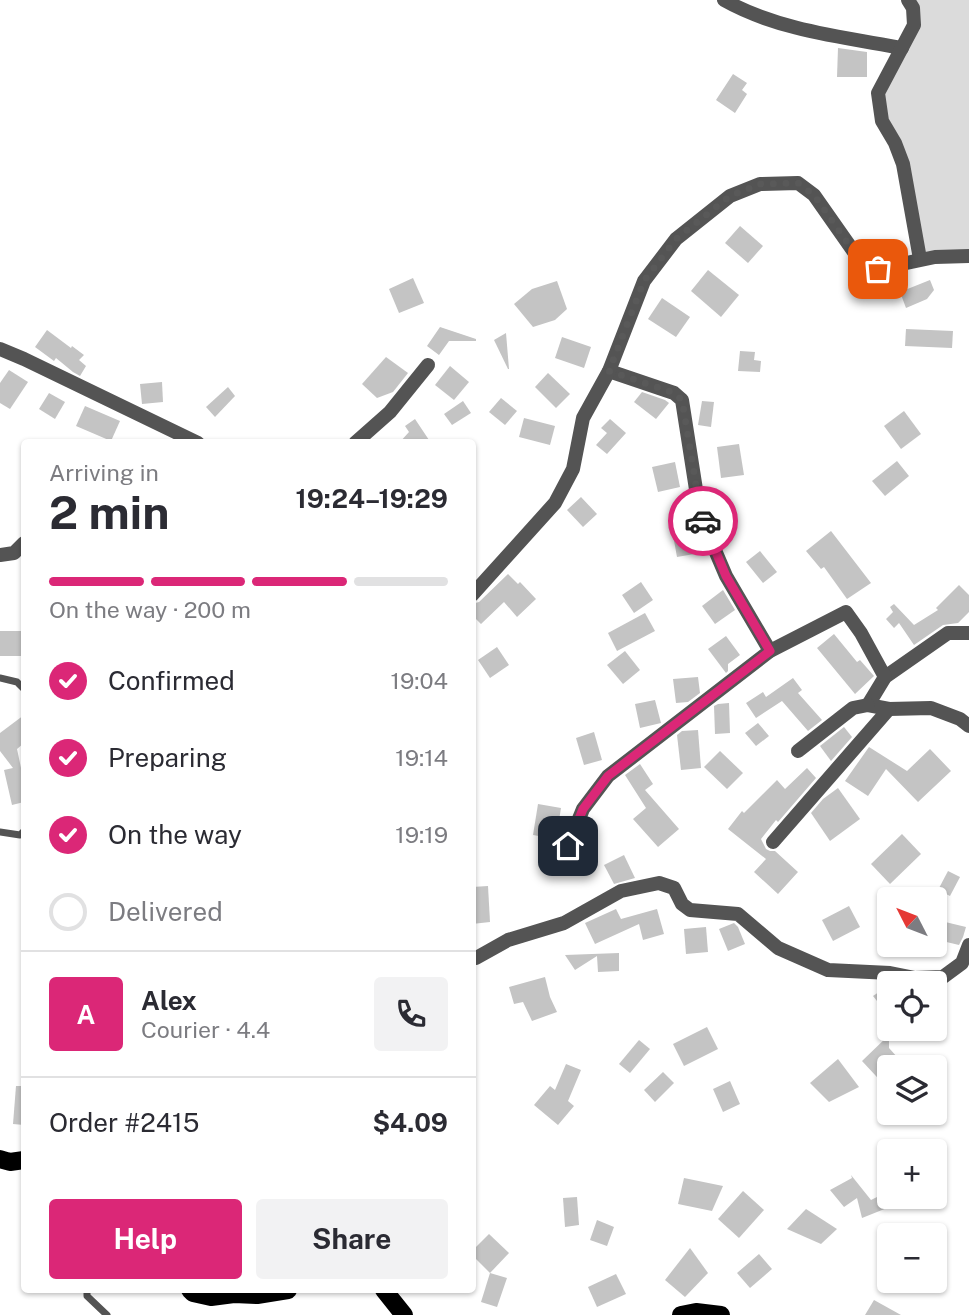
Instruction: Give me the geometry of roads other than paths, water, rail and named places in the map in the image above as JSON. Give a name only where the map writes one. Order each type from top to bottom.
[{"type":"main road","points":[[0,1159],[10,1162],[21,1160]]},
{"type":"main road","points":[[193,1293],[211,1297],[269,1293]]},
{"type":"main road","points":[[386,1293],[404,1315]]},
{"type":"main road","points":[[681,1315],[696,1312],[721,1315]]},
{"type":"street","points":[[724,0],[745,12],[803,29],[902,48]]},
{"type":"street","points":[[908,0],[913,8],[914,25],[878,93],[882,121],[903,164],[920,259]]},
{"type":"street","points":[[476,591],[555,503],[573,469],[583,418],[609,371],[644,281],[676,239],[730,196],[760,184],[798,183],[814,195],[861,262],[878,269],[920,259],[969,256]]},
{"type":"street","points":[[0,349],[190,439]]},
{"type":"street","points":[[360,439],[390,412],[428,365]]},
{"type":"street","points":[[609,371],[674,393],[682,400],[701,515],[726,576],[770,651]]},
{"type":"street","points":[[0,555],[14,552],[21,546]]},
{"type":"street","points":[[568,846],[583,809],[608,776],[770,651],[846,612],[885,677]]},
{"type":"street","points":[[868,705],[885,677],[948,633],[969,633]]},
{"type":"street","points":[[798,751],[853,708],[868,705],[889,709],[931,708],[960,719],[969,726]]},
{"type":"street","points":[[773,842],[889,709]]},
{"type":"street","points":[[476,958],[508,940],[564,923],[621,891],[659,883],[674,888],[681,904],[690,910],[738,914],[778,948],[828,970],[890,972],[915,978],[943,977],[962,963],[969,945]]},
{"type":"lane","points":[[0,678],[17,682],[21,686]]},
{"type":"lane","points":[[0,832],[21,834]]},
{"type":"lane","points":[[86,1293],[86,1296],[107,1315]]}]
